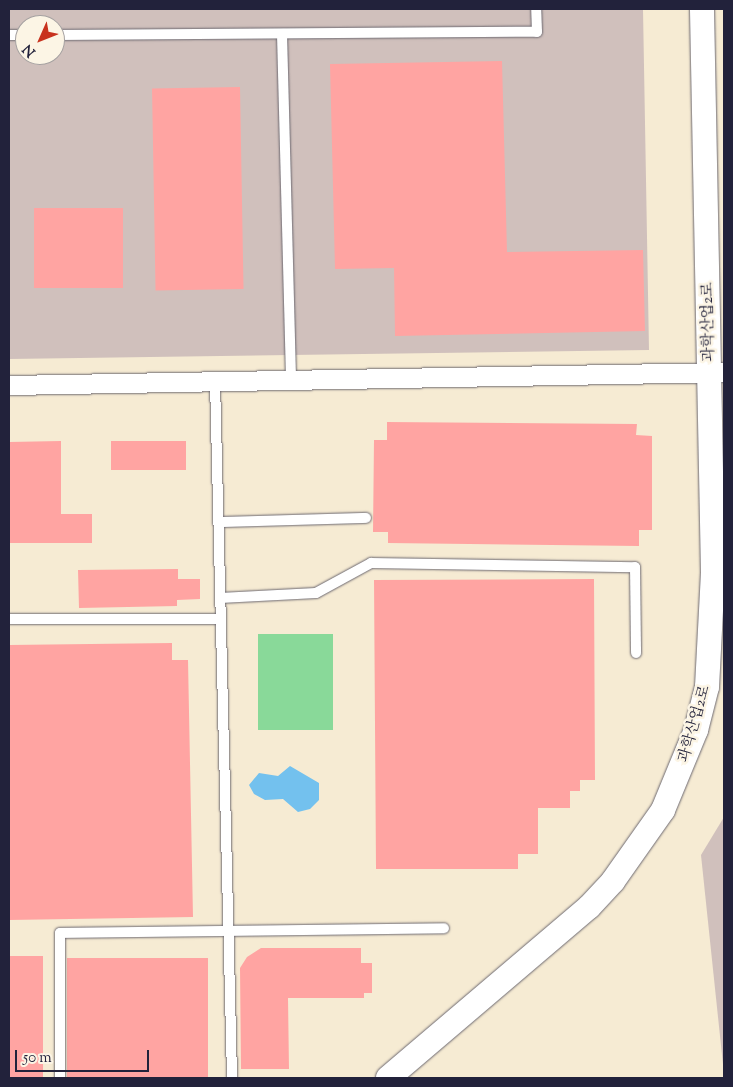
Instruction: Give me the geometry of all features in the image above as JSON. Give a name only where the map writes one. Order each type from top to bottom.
[{"type":"street","name":"과학산업2로","points":[[388,1078],[589,907],[639,849],[675,784],[696,730],[707,687],[712,636],[717,373],[702,9]]},
{"type":"street","points":[[9,385],[717,373]]},
{"type":"lane","points":[[65,35],[537,32],[536,9]]},
{"type":"lane","points":[[282,34],[291,380]]},
{"type":"lane","points":[[215,381],[232,1078]]},
{"type":"lane","points":[[219,522],[366,518]]},
{"type":"lane","points":[[220,598],[316,594],[371,563],[634,567],[636,653]]},
{"type":"lane","points":[[9,619],[221,619]]},
{"type":"lane","points":[[60,1078],[60,933],[444,928]]},
{"type":"shaded area","points":[[9,9],[643,9],[649,350],[9,359]]},
{"type":"shaded area","points":[[724,817],[724,1074],[701,855]]},
{"type":"green space","points":[[258,634],[333,634],[333,730],[258,730]]},
{"type":"water","points":[[290,766],[319,783],[319,800],[310,809],[298,812],[283,799],[265,800],[254,794],[249,785],[259,773],[278,776]]},
{"type":"building","points":[[502,61],[507,252],[643,250],[645,331],[395,336],[394,268],[335,269],[330,64]]},
{"type":"building","points":[[240,87],[244,289],[156,291],[152,89]]},
{"type":"building","points":[[34,208],[123,208],[123,288],[34,288]]},
{"type":"building","points":[[387,422],[637,424],[636,435],[652,436],[652,530],[639,530],[639,546],[388,543],[388,532],[373,532],[374,440],[387,440]]},
{"type":"building","points":[[61,441],[61,514],[92,514],[92,543],[9,543],[9,442]]},
{"type":"building","points":[[111,441],[186,441],[186,470],[111,470]]},
{"type":"building","points":[[178,569],[178,579],[200,579],[200,599],[177,600],[177,606],[79,608],[78,570]]},
{"type":"building","points":[[594,579],[595,780],[580,780],[580,791],[570,791],[570,808],[538,808],[538,854],[518,854],[518,869],[376,869],[374,580]]},
{"type":"building","points":[[172,643],[172,660],[188,660],[193,917],[9,920],[9,645]]},
{"type":"building","points":[[261,948],[361,948],[361,963],[372,963],[372,993],[364,993],[364,998],[288,998],[289,1069],[241,1069],[240,968],[247,957]]},
{"type":"building","points":[[9,956],[43,956],[43,1078],[9,1078]]},
{"type":"building","points":[[67,958],[208,958],[208,1078],[67,1078]]}]
